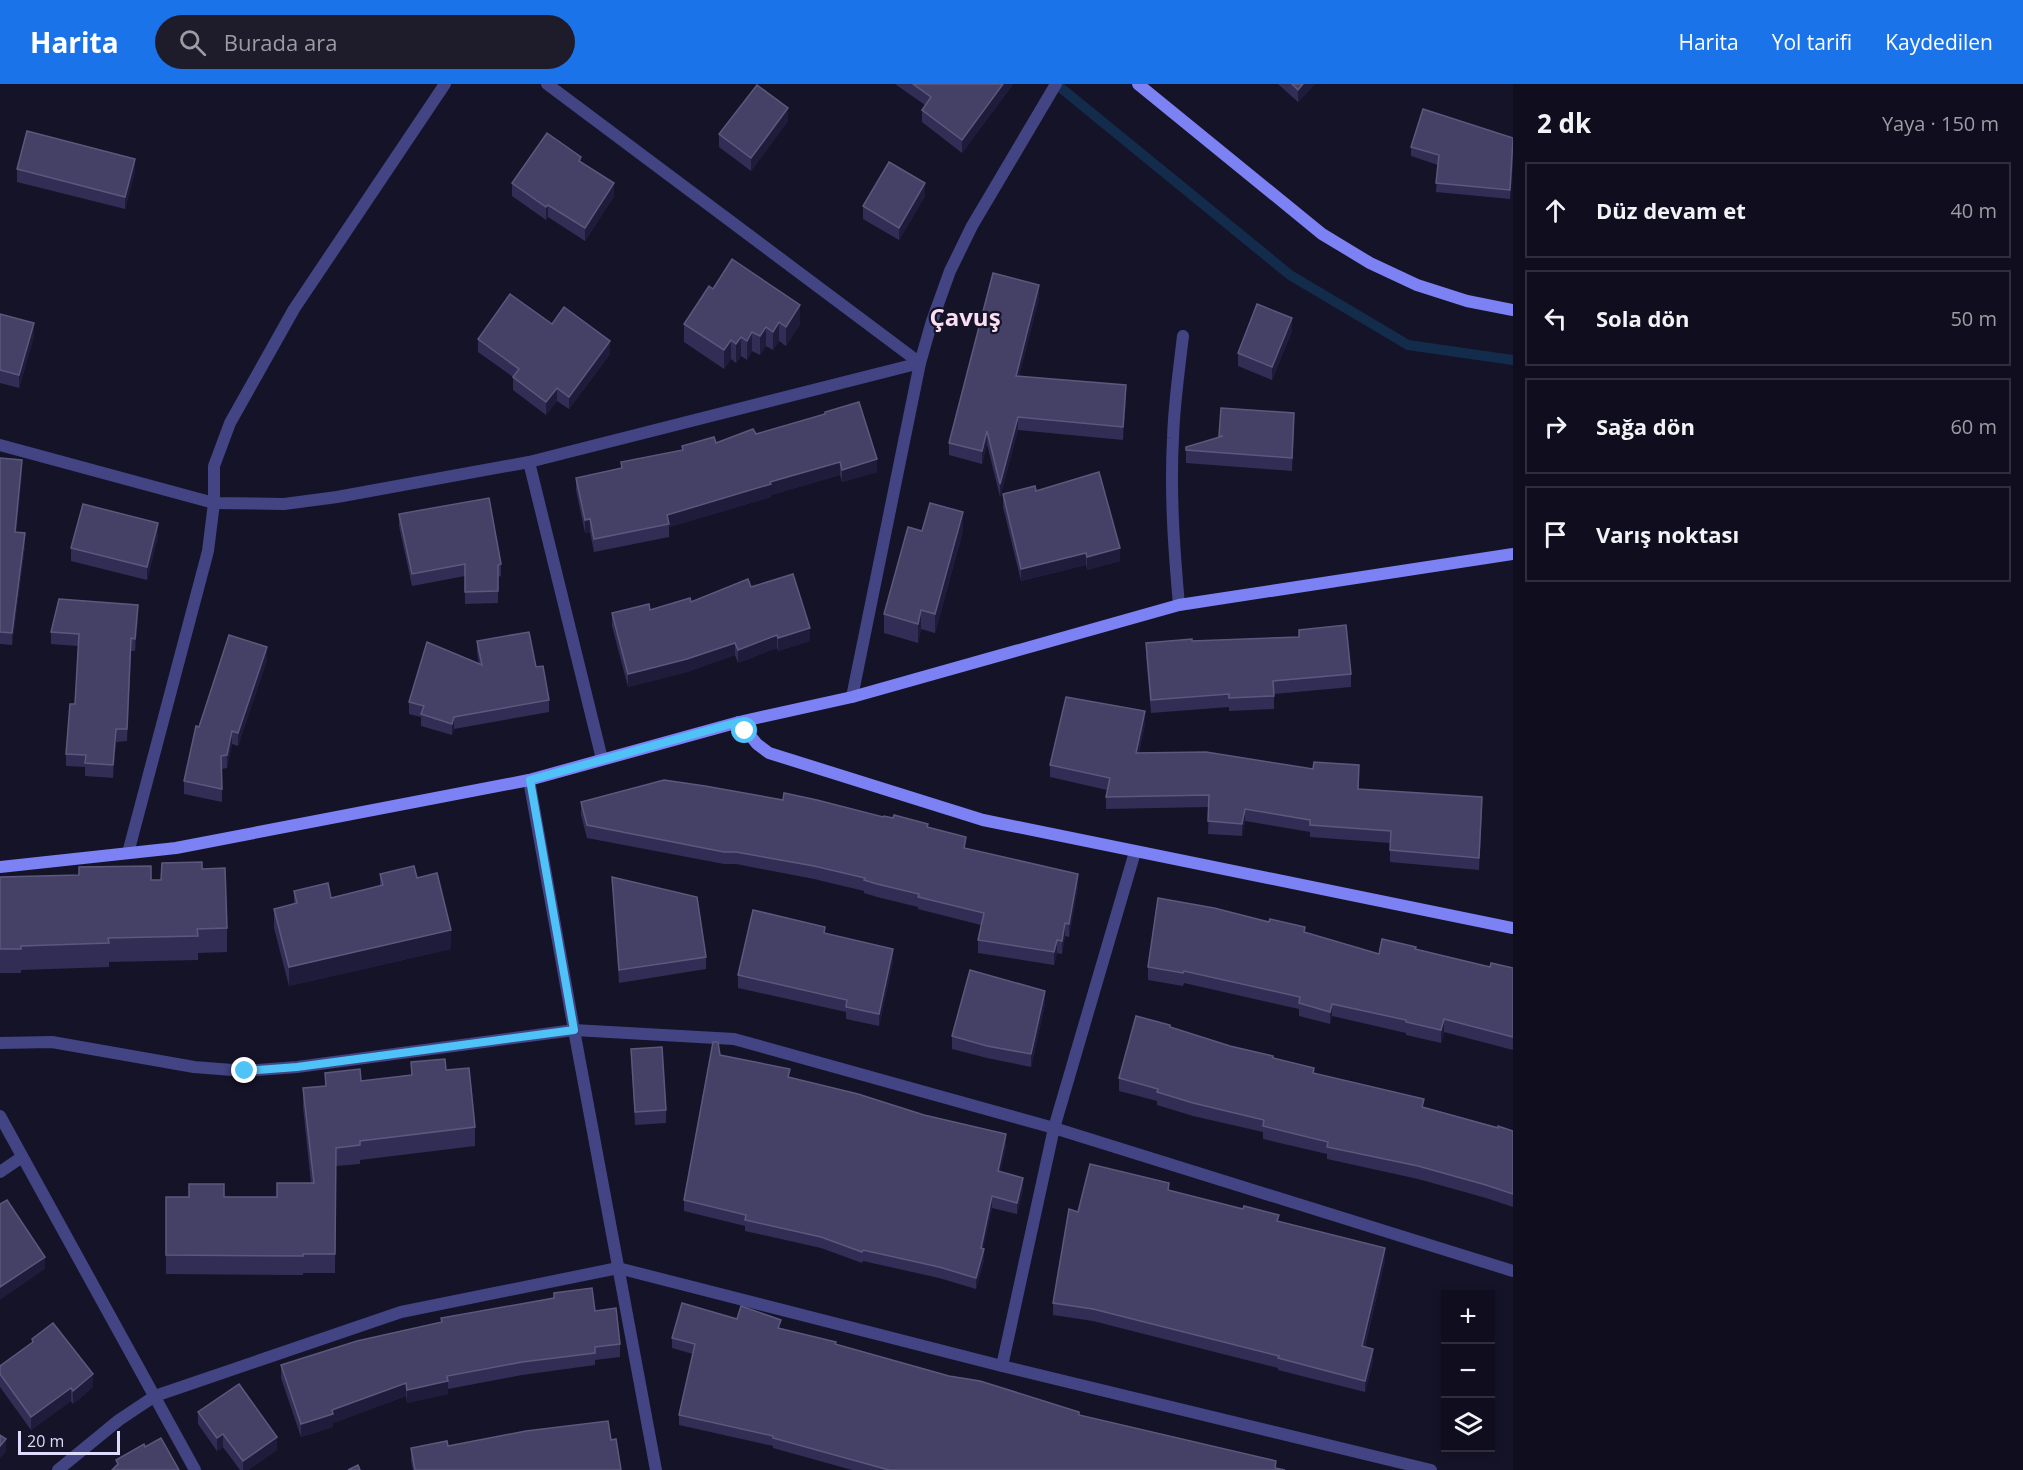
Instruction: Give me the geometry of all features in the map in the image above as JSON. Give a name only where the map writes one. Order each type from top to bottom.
[{"type":"street","points":[[128,853],[208,551],[214,503],[214,466],[230,423],[294,309],[445,84]]},
{"type":"street","points":[[547,84],[920,363]]},
{"type":"street","points":[[1138,84],[1322,234],[1370,263],[1417,285],[1467,301],[1513,310]]},
{"type":"street","points":[[852,697],[920,363],[932,321],[946,281],[972,226],[1053,88]]},
{"type":"street","points":[[1179,605],[1173,546],[1172,487],[1175,407],[1183,336]]},
{"type":"street","points":[[0,445],[214,503],[295,503],[529,462],[920,363]]},
{"type":"street","points":[[529,462],[602,759]]},
{"type":"street","points":[[0,867],[176,848],[530,780],[738,722],[852,697],[1179,605],[1513,554]]},
{"type":"street","points":[[738,722],[757,744],[769,753],[983,820],[1513,928]]},
{"type":"street","points":[[530,780],[656,1470]]},
{"type":"street","points":[[1002,1366],[1054,1128],[1135,852]]},
{"type":"street","points":[[0,1043],[52,1042],[194,1068],[245,1071],[297,1067],[574,1030],[734,1039],[1054,1128],[1513,1271]]},
{"type":"street","points":[[0,1116],[195,1470]]},
{"type":"street","points":[[0,1172],[22,1157]]},
{"type":"street","points":[[58,1470],[119,1420],[155,1396],[400,1312],[618,1268],[1002,1366],[1431,1470]]},
{"type":"building","points":[[913,84],[1003,84],[962,140],[922,110],[931,97]]},
{"type":"building","points":[[1292,84],[1303,84],[1298,90]]},
{"type":"building","points":[[757,85],[788,108],[751,158],[719,134]]},
{"type":"building","points":[[1423,109],[1513,138],[1510,190],[1436,183],[1439,155],[1411,147]]},
{"type":"building","points":[[27,131],[135,159],[125,197],[17,169]]},
{"type":"building","points":[[547,133],[581,157],[579,161],[614,183],[585,228],[548,205],[546,207],[512,183]]},
{"type":"building","points":[[889,162],[925,183],[899,228],[863,206]]},
{"type":"building","points":[[732,259],[800,305],[786,327],[779,322],[773,332],[766,327],[760,336],[752,332],[747,341],[741,337],[736,344],[731,340],[724,350],[684,324],[709,286],[713,289]]},
{"type":"building","points":[[993,273],[1039,285],[1016,376],[1126,385],[1123,427],[1018,417],[1000,484],[987,431],[982,451],[949,443]]},
{"type":"building","points":[[510,294],[552,324],[564,307],[610,341],[569,397],[557,388],[546,402],[513,377],[519,369],[478,339]]},
{"type":"building","points":[[1257,304],[1292,318],[1272,367],[1238,353]]},
{"type":"building","points":[[0,314],[34,323],[19,375],[0,370]]},
{"type":"building","points":[[859,402],[877,459],[842,470],[840,462],[770,482],[771,484],[667,515],[669,524],[594,539],[590,519],[585,520],[576,478],[622,468],[621,462],[683,450],[682,446],[714,437],[716,443],[753,429],[756,434]]},
{"type":"building","points":[[1221,408],[1294,413],[1292,458],[1186,450],[1186,447],[1223,436],[1219,436]]},
{"type":"building","points":[[0,458],[22,460],[15,532],[25,533],[12,633],[0,632]]},
{"type":"building","points":[[1099,472],[1120,548],[1087,557],[1086,553],[1021,569],[1003,494],[1035,486],[1036,491]]},
{"type":"building","points":[[489,498],[501,564],[498,565],[498,591],[465,592],[465,564],[412,574],[399,514]]},
{"type":"building","points":[[930,503],[963,512],[935,614],[921,610],[918,624],[884,614],[908,527],[922,531]]},
{"type":"building","points":[[83,504],[158,523],[147,567],[71,548]]},
{"type":"building","points":[[793,574],[810,628],[778,638],[777,635],[738,650],[735,643],[687,659],[628,674],[612,613],[649,604],[650,610],[690,598],[691,602],[748,579],[751,587]]},
{"type":"building","points":[[59,599],[138,605],[135,639],[131,638],[127,729],[116,729],[113,765],[85,763],[86,755],[66,754],[70,704],[75,704],[79,634],[51,632]]},
{"type":"building","points":[[1346,625],[1351,674],[1273,681],[1274,696],[1229,698],[1229,694],[1151,700],[1146,643],[1192,639],[1192,641],[1299,637],[1299,630]]},
{"type":"building","points":[[529,632],[536,667],[543,666],[549,700],[454,717],[452,724],[421,714],[424,706],[409,702],[427,642],[482,665],[477,641]]},
{"type":"building","points":[[229,635],[267,647],[238,733],[232,731],[227,755],[221,756],[222,789],[184,781],[196,726],[199,727]]},
{"type":"building","points":[[1066,697],[1145,711],[1136,753],[1206,752],[1313,769],[1314,762],[1359,765],[1358,789],[1482,797],[1479,858],[1390,850],[1391,831],[1310,825],[1310,820],[1245,809],[1242,824],[1208,821],[1209,795],[1106,797],[1110,778],[1050,765]]},
{"type":"building","points":[[664,780],[783,800],[784,793],[883,817],[893,818],[894,815],[928,824],[927,827],[966,837],[964,848],[1078,874],[1069,924],[1065,923],[1062,941],[1057,940],[1054,952],[978,940],[984,913],[918,897],[919,894],[877,884],[864,880],[865,878],[814,866],[736,852],[724,852],[587,825],[581,802]]},
{"type":"building","points":[[202,862],[202,869],[225,868],[227,928],[197,929],[198,936],[108,938],[109,943],[21,946],[21,949],[0,949],[0,877],[79,875],[79,867],[151,866],[151,880],[161,880],[162,863]]},
{"type":"building","points":[[414,866],[417,878],[437,873],[451,930],[289,967],[274,909],[297,903],[294,891],[328,883],[331,898],[383,885],[380,874]]},
{"type":"building","points":[[612,877],[697,897],[706,957],[619,970]]},
{"type":"building","points":[[1158,898],[1214,908],[1269,922],[1270,919],[1305,927],[1304,932],[1379,954],[1382,939],[1490,967],[1491,963],[1513,968],[1513,1037],[1444,1019],[1441,1030],[1332,1004],[1330,1012],[1299,1003],[1300,997],[1184,971],[1183,973],[1148,967]]},
{"type":"building","points":[[753,910],[825,927],[824,933],[893,949],[879,1014],[846,1007],[847,1000],[738,975]]},
{"type":"building","points":[[970,970],[1045,991],[1031,1054],[987,1046],[952,1036]]},
{"type":"building","points":[[1136,1016],[1230,1046],[1314,1068],[1313,1073],[1424,1099],[1422,1107],[1513,1131],[1513,1194],[1418,1166],[1327,1147],[1328,1142],[1263,1126],[1264,1120],[1193,1103],[1157,1092],[1158,1089],[1119,1078]]},
{"type":"building","points":[[713,1042],[718,1042],[720,1055],[790,1069],[788,1077],[858,1094],[924,1115],[1006,1134],[998,1171],[1023,1178],[1017,1203],[992,1196],[981,1248],[984,1249],[976,1278],[939,1267],[863,1250],[862,1252],[821,1237],[745,1220],[746,1215],[684,1200]]},
{"type":"building","points":[[662,1047],[666,1110],[635,1112],[631,1049]]},
{"type":"building","points":[[445,1059],[446,1070],[469,1068],[475,1127],[360,1141],[360,1145],[336,1148],[335,1254],[303,1254],[303,1256],[166,1255],[166,1197],[189,1197],[189,1184],[224,1184],[224,1197],[277,1197],[277,1183],[314,1183],[303,1088],[326,1086],[325,1073],[360,1069],[361,1081],[412,1075],[411,1062]]},
{"type":"building","points":[[1090,1164],[1169,1183],[1168,1190],[1243,1209],[1244,1206],[1279,1215],[1277,1221],[1385,1248],[1362,1346],[1373,1349],[1365,1381],[1278,1358],[1279,1356],[1093,1309],[1053,1303],[1069,1209],[1078,1212]]},
{"type":"building","points":[[7,1200],[45,1257],[0,1287],[0,1204]]},
{"type":"building","points":[[592,1288],[595,1311],[616,1308],[620,1344],[595,1347],[595,1353],[522,1362],[447,1376],[448,1381],[407,1390],[406,1383],[332,1410],[333,1414],[301,1424],[281,1365],[357,1341],[442,1322],[441,1318],[554,1298],[554,1293]]},
{"type":"building","points":[[682,1303],[737,1319],[741,1306],[781,1320],[778,1328],[836,1342],[835,1344],[949,1376],[980,1381],[1079,1412],[1079,1415],[1276,1461],[1275,1468],[1285,1470],[889,1470],[773,1438],[773,1436],[679,1415],[695,1344],[672,1338]]},
{"type":"building","points":[[53,1323],[93,1374],[73,1391],[71,1388],[31,1417],[0,1374],[0,1366],[33,1342],[32,1339]]},
{"type":"building","points":[[239,1384],[277,1437],[243,1461],[223,1434],[217,1438],[198,1412]]},
{"type":"building","points":[[608,1421],[611,1440],[616,1439],[621,1470],[415,1470],[411,1448],[447,1441],[448,1446],[526,1431]]},
{"type":"building","points":[[0,1435],[6,1439],[0,1446]]},
{"type":"building","points":[[161,1438],[179,1470],[112,1470],[118,1464],[116,1460],[144,1444],[145,1447]]},
{"type":"building","points":[[358,1465],[360,1470],[348,1470]]},
{"type":"waterway","points":[[1056,84],[1290,275],[1408,345],[1513,360]]},
{"type":"district","name":"Çavuş","points":[[965,316]]},
{"type":"route","points":[[245,1071],[297,1067],[574,1030],[530,780],[738,722],[745,731]]}]
